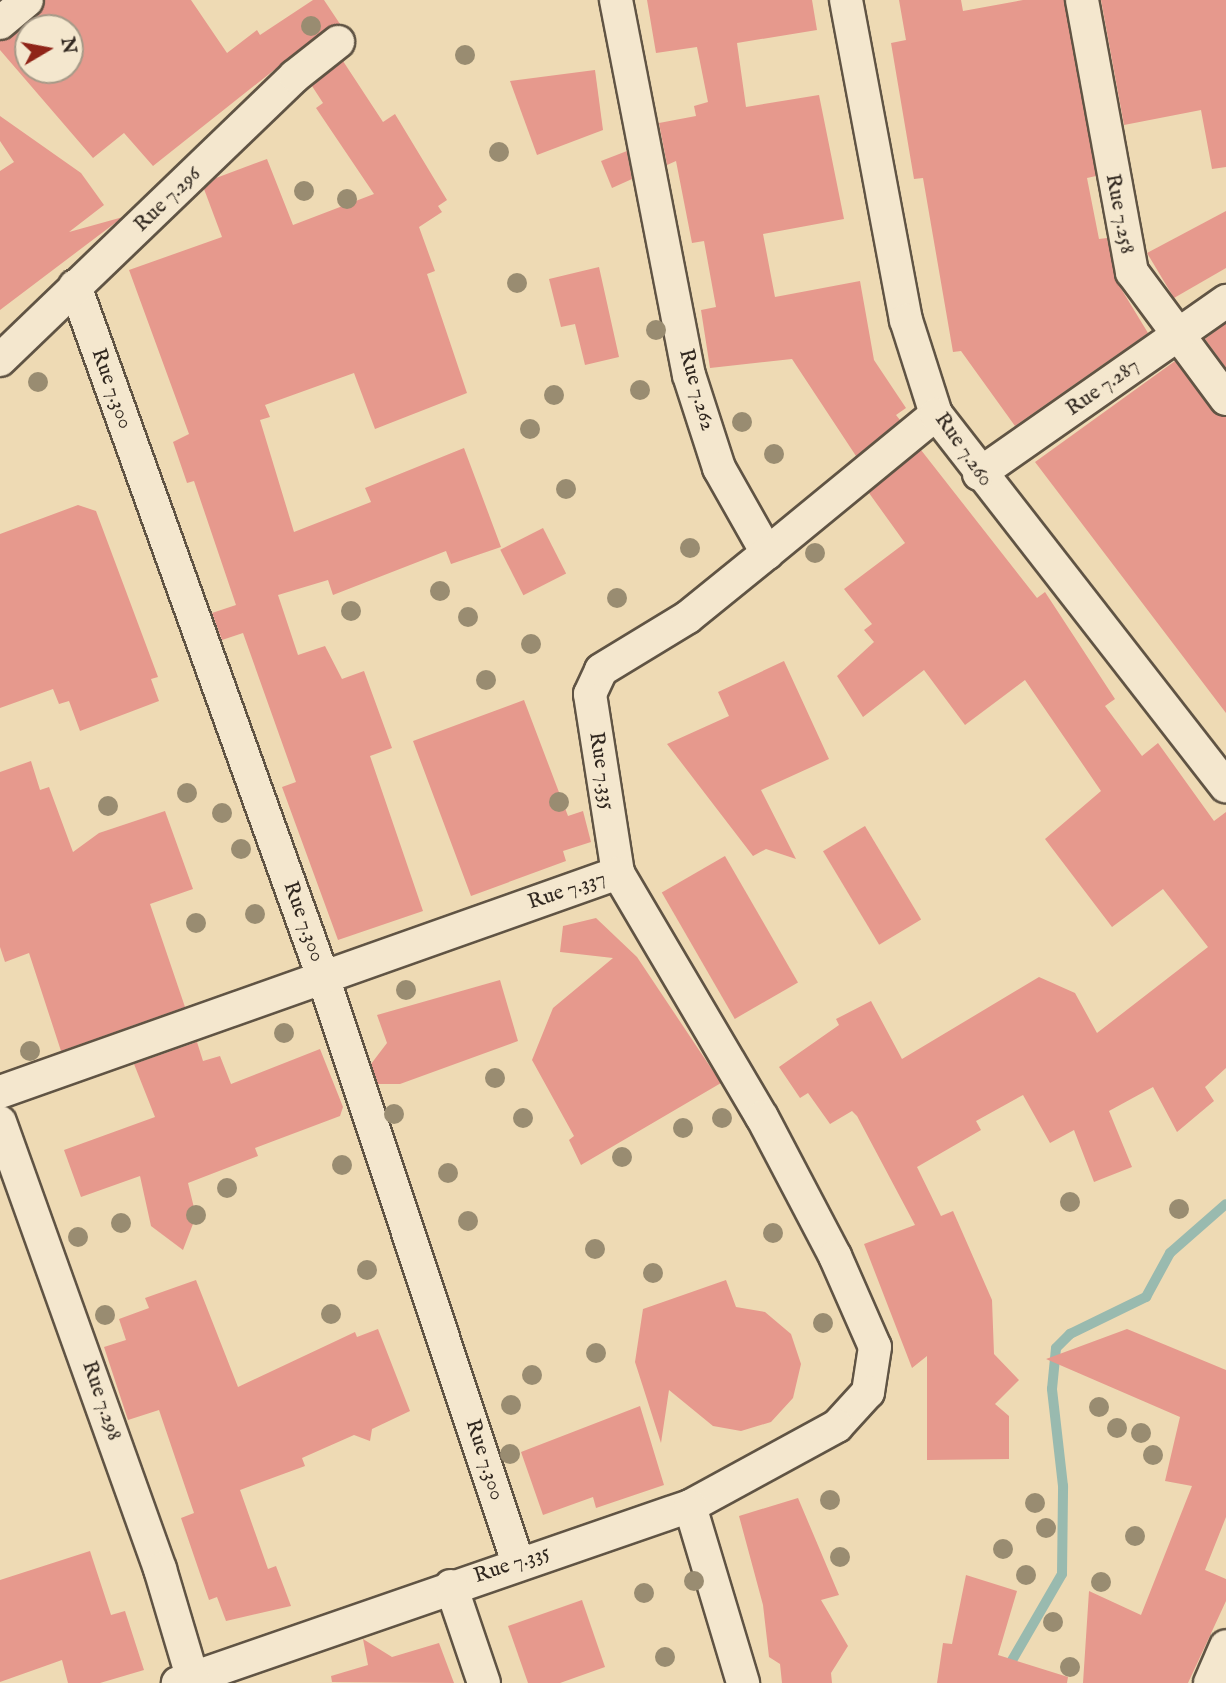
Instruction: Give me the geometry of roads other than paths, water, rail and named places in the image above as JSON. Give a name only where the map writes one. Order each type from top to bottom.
[{"type":"street","points":[[0,23],[27,0]]},
{"type":"street","name":"Rue 7.262","points":[[616,0],[689,374],[719,468],[766,553]]},
{"type":"street","name":"Rue 7.260","points":[[846,0],[906,320],[936,414],[979,474],[1226,787]]},
{"type":"street","name":"Rue 7.258","points":[[1082,0],[1123,246],[1148,300],[1226,399]]},
{"type":"street","name":"Rue 7.296","points":[[0,360],[296,76],[338,42]]},
{"type":"street","name":"Rue 7.300","points":[[75,286],[323,977],[518,1563]]},
{"type":"street","name":"Rue 7.287","points":[[979,474],[1226,301]]},
{"type":"street","points":[[766,553],[936,414]]},
{"type":"street","name":"Rue 7.335","points":[[618,873],[590,694],[601,670],[688,617],[766,553]]},
{"type":"street","name":"Rue 7.337","points":[[0,1092],[618,873],[762,1117],[835,1256],[874,1347],[868,1392],[837,1426]]},
{"type":"street","name":"Rue 7.298","points":[[0,1122],[160,1569],[188,1681]]},
{"type":"street","name":"Rue 7.335","points":[[188,1681],[451,1586],[690,1507],[837,1426]]},
{"type":"street","points":[[690,1507],[743,1683]]},
{"type":"street","points":[[451,1586],[484,1683]]},
{"type":"street","points":[[1210,1683],[1226,1646]]},
{"type":"waterway","points":[[999,1683],[1062,1574],[1063,1486],[1052,1389],[1056,1348],[1070,1334],[1146,1297],[1170,1253],[1226,1204]]}]
